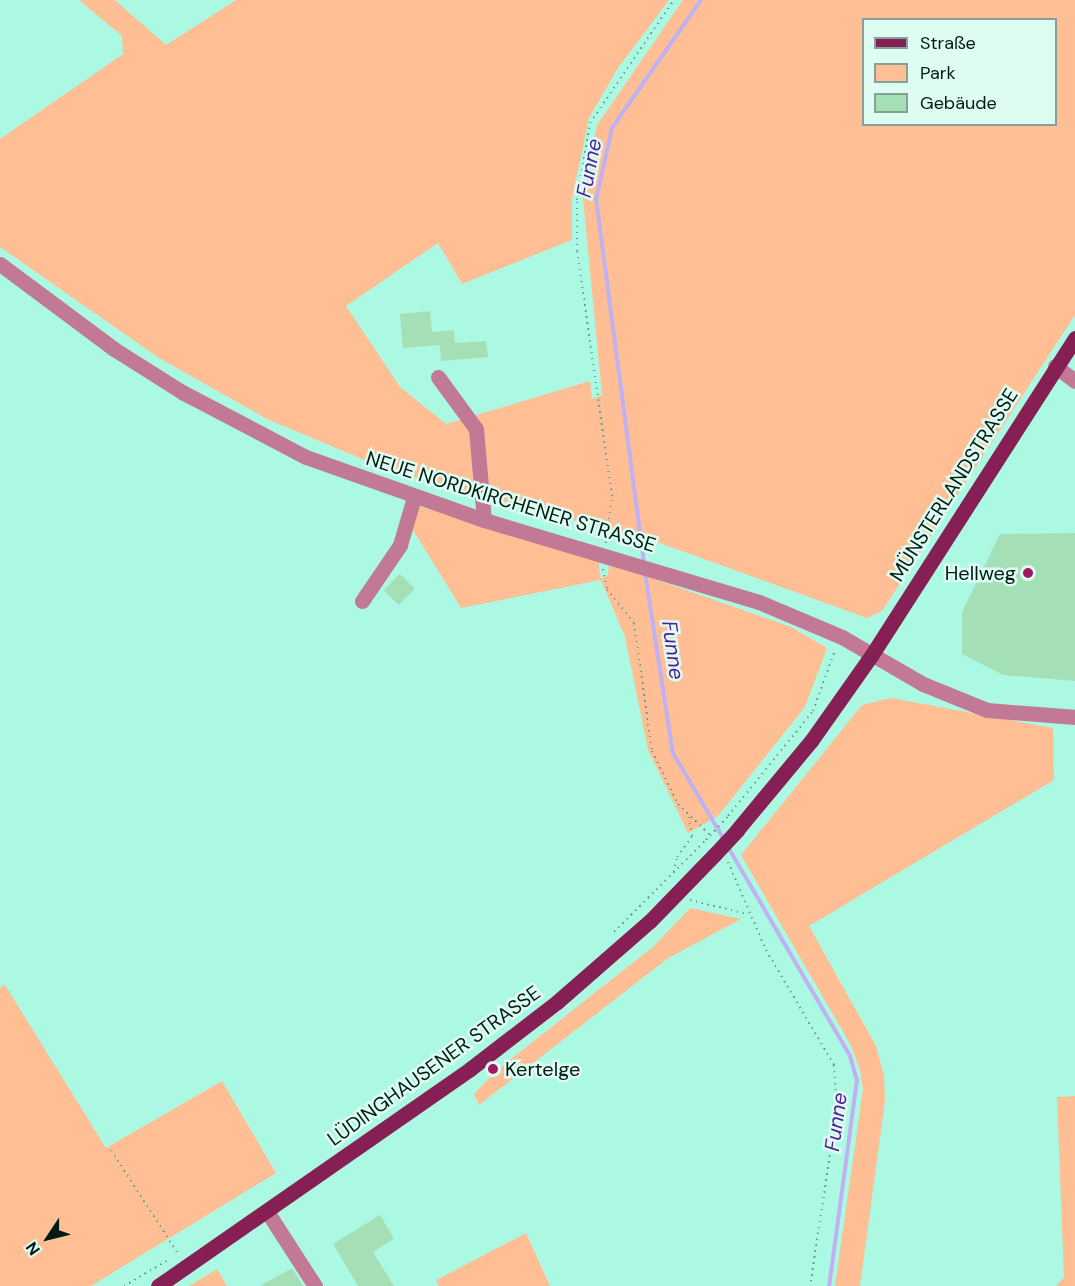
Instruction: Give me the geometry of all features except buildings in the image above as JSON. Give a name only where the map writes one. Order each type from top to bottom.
[{"type":"main road","name":"MÜNSTERLANDSTRASSE","points":[[871,656],[1075,338]]},
{"type":"main road","name":"LÜDINGHAUSENER STRASSE","points":[[158,1286],[268,1213],[548,1009],[675,895],[718,851],[812,741],[871,656]]},
{"type":"street","name":"NEUE NORDKIRCHENER STRASSE","points":[[0,264],[114,349],[241,426],[306,457],[484,520],[625,559],[759,602],[842,637],[871,656]]},
{"type":"street","points":[[1055,366],[1075,381]]},
{"type":"street","points":[[438,377],[476,429],[484,520]]},
{"type":"street","points":[[362,601],[400,545],[414,497]]},
{"type":"street","points":[[871,656],[923,684],[987,710],[1075,717]]},
{"type":"street","points":[[268,1213],[315,1286]]},
{"type":"path","points":[[674,0],[590,123],[577,200],[577,251],[612,496],[603,573],[608,589],[634,623],[652,751],[665,781],[718,851],[748,914],[824,1045],[837,1086],[810,1286]]},
{"type":"path","points":[[610,936],[728,816],[813,711],[824,674],[842,637]]},
{"type":"path","points":[[674,873],[677,857],[692,836],[688,814]]},
{"type":"path","points":[[662,885],[675,895],[748,914]]},
{"type":"path","points":[[111,1150],[178,1254]]},
{"type":"path","points":[[124,1286],[188,1248]]},
{"type":"green space","points":[[79,0],[115,0],[166,45],[236,0],[669,0],[618,68],[589,118],[572,199],[572,240],[462,284],[438,243],[346,306],[400,387],[446,424],[590,381],[592,399],[602,395],[583,198],[597,125],[683,0],[1075,0],[1075,315],[882,611],[867,618],[657,542],[393,472],[267,419],[159,358],[0,247],[0,139],[123,54],[122,36]]},
{"type":"green space","points":[[419,506],[598,560],[601,579],[608,575],[609,563],[791,627],[827,648],[805,707],[718,816],[688,833],[648,750],[625,637],[601,580],[461,608],[413,530]]},
{"type":"green space","points":[[891,698],[1053,728],[1054,780],[809,926],[876,1046],[884,1076],[885,1101],[860,1286],[835,1286],[863,1089],[860,1070],[850,1044],[741,855],[862,705]]},
{"type":"green space","points":[[690,908],[741,919],[667,959],[479,1105],[474,1094],[497,1070],[654,946]]},
{"type":"green space","points":[[5,985],[106,1148],[222,1081],[276,1173],[91,1286],[0,1286],[0,988]]},
{"type":"green space","points":[[1075,1096],[1075,1286],[1056,1286],[1064,1277],[1057,1097]]},
{"type":"green space","points":[[526,1233],[550,1286],[439,1286],[436,1280]]},
{"type":"green space","points":[[217,1269],[227,1286],[189,1286]]},
{"type":"waterway","name":"Funne","points":[[644,563],[596,200],[612,128],[701,0]]},
{"type":"waterway","name":"Funne","points":[[645,573],[673,753],[723,838]]},
{"type":"waterway","name":"Funne","points":[[728,847],[850,1056],[857,1080],[829,1286]]},
{"type":"place","name":"Hellweg","points":[[1028,573]]},
{"type":"place","name":"Kertelge","points":[[493,1069]]}]
